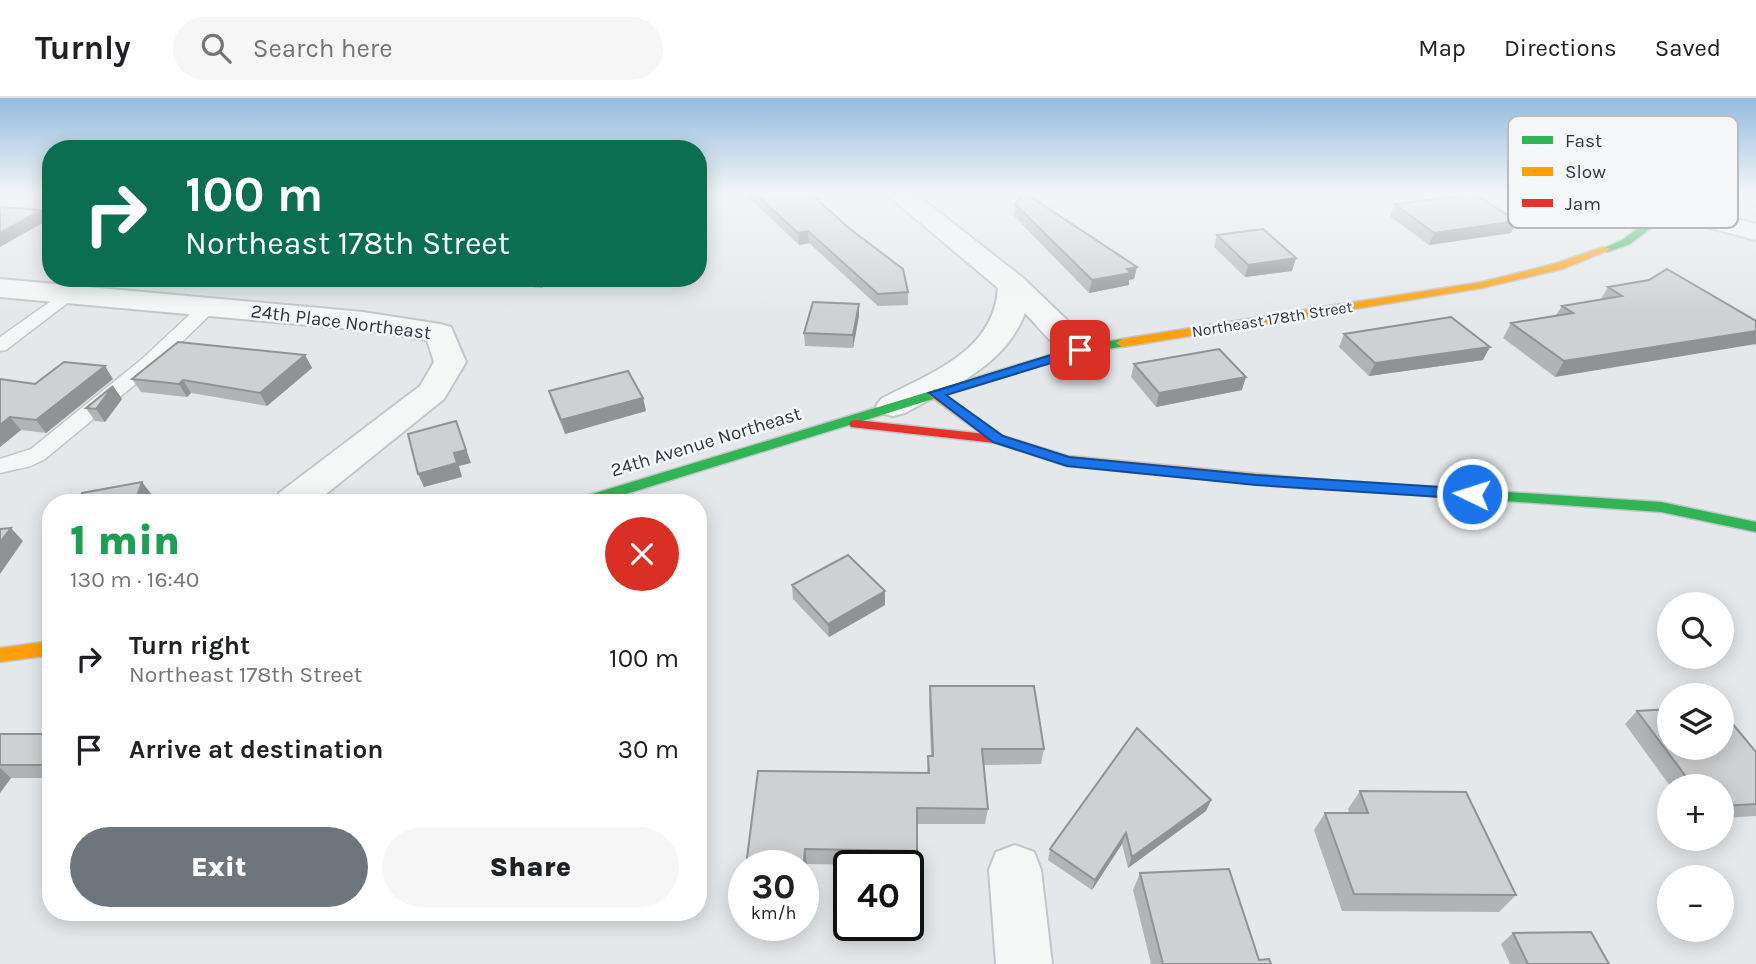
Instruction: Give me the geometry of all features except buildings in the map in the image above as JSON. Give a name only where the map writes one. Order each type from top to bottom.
[{"type":"main road","name":"Northeast 178th Street","points":[[840,422],[1080,350],[1482,285],[1558,267],[1626,242],[1638,233]]},
{"type":"main road","points":[[935,393],[998,439]]},
{"type":"main road","points":[[840,422],[998,439],[1067,461],[1256,480],[1661,507],[1756,527]]},
{"type":"main road","name":"24th Avenue Northeast","points":[[610,494],[840,422]]},
{"type":"main road","points":[[0,655],[42,649]]},
{"type":"street","points":[[955,233],[1013,284],[1080,350]]},
{"type":"street","points":[[893,406],[956,369],[993,343],[1010,316],[1013,284]]},
{"type":"street","name":"24th Place Northeast","points":[[0,288],[404,325],[440,332],[450,362],[432,392],[302,494]]},
{"type":"street","points":[[1015,870],[1024,964]]},
{"type":"lane","points":[[0,346],[68,294]]},
{"type":"lane","points":[[0,466],[24,461],[38,454],[149,363],[208,307]]},
{"type":"traffic: fast","points":[[1607,249],[1626,242],[1638,233]]},
{"type":"traffic: fast","points":[[610,494],[1080,350],[1122,343]]},
{"type":"traffic: fast","points":[[1311,484],[1661,507],[1756,527]]},
{"type":"traffic: slow","points":[[1122,343],[1482,285],[1558,267],[1607,249]]},
{"type":"traffic: slow","points":[[935,393],[998,439],[1067,461],[1311,484]]},
{"type":"traffic: slow","points":[[0,655],[42,649]]},
{"type":"traffic: jam","points":[[856,424],[995,439]]},
{"type":"route","points":[[1080,350],[935,393],[998,439],[1067,461],[1256,480],[1472,494]]}]
